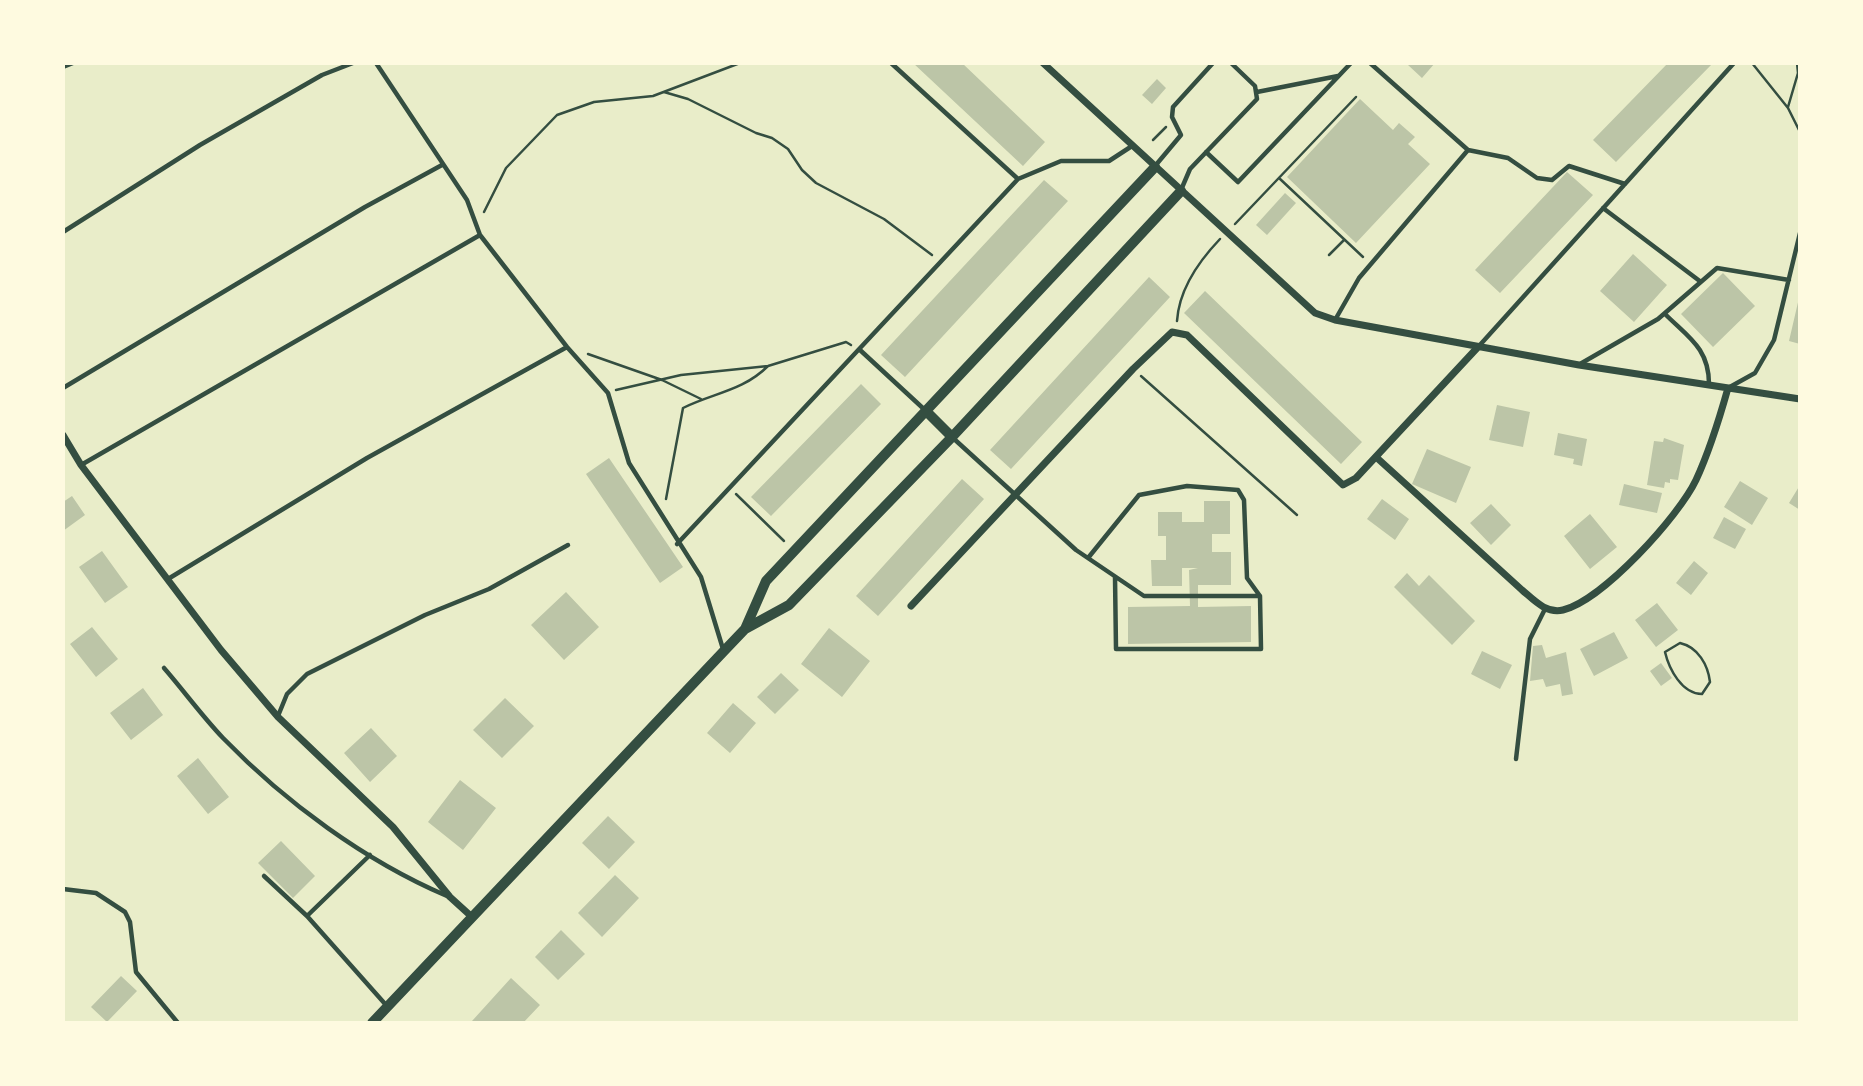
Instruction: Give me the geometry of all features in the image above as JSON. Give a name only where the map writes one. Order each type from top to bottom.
[{"type":"street","points":[[1043,63],[1296,299],[1315,313],[1335,320],[1478,347],[1800,400]]},
{"type":"street","points":[[745,629],[766,581],[1155,167]]},
{"type":"street","points":[[373,1023],[723,651],[745,629],[789,605],[952,437],[1181,191]]},
{"type":"street","points":[[911,606],[1133,369],[1167,336],[1177,331],[1187,335],[1343,485],[1356,478],[1478,347]]},
{"type":"street","points":[[1376,457],[1450,528],[1545,609],[1562,610],[1580,602],[1620,572],[1670,521],[1695,482],[1716,433],[1728,388]]},
{"type":"street","points":[[926,411],[952,437]]},
{"type":"street","points":[[63,435],[81,465],[221,650],[278,717],[393,827],[450,897],[472,917]]},
{"type":"lane","points":[[63,68],[73,63]]},
{"type":"lane","points":[[63,232],[222,132],[322,75],[353,63]]},
{"type":"lane","points":[[376,63],[467,200],[480,235],[567,347],[608,393],[629,463],[677,544],[701,577],[723,651]]},
{"type":"lane","points":[[891,63],[1018,178]]},
{"type":"lane","points":[[1155,167],[1179,139],[1181,131],[1174,120],[1173,107],[1213,63]]},
{"type":"lane","points":[[1231,63],[1257,92]]},
{"type":"lane","points":[[1206,152],[1238,183],[1351,63]]},
{"type":"lane","points":[[1370,63],[1468,150],[1508,158],[1537,178],[1552,180],[1569,166],[1625,184]]},
{"type":"lane","points":[[1478,347],[1734,63]]},
{"type":"lane","points":[[1257,92],[1339,76]]},
{"type":"lane","points":[[1181,191],[1187,173],[1255,102],[1257,92]]},
{"type":"lane","points":[[677,544],[1018,178],[1062,161],[1109,161],[1132,146]]},
{"type":"lane","points":[[1335,320],[1370,264],[1468,150]]},
{"type":"lane","points":[[63,388],[365,207],[442,165]]},
{"type":"lane","points":[[1603,208],[1701,282]]},
{"type":"lane","points":[[1728,388],[1755,373],[1774,340],[1800,233]]},
{"type":"lane","points":[[81,465],[480,235]]},
{"type":"lane","points":[[1579,365],[1665,314],[1717,268],[1789,280]]},
{"type":"lane","points":[[1665,314],[1703,352],[1709,363],[1709,384]]},
{"type":"lane","points":[[168,579],[367,458],[567,347]]},
{"type":"lane","points":[[860,350],[926,411]]},
{"type":"lane","points":[[952,437],[1014,497],[1088,558],[1144,596],[1260,596]]},
{"type":"lane","points":[[1088,558],[1139,495],[1187,486],[1238,490],[1244,500],[1247,578],[1260,596],[1261,649],[1116,649],[1115,577]]},
{"type":"lane","points":[[278,717],[287,694],[307,674],[425,615],[489,590],[568,545]]},
{"type":"lane","points":[[1516,759],[1530,639],[1545,609]]},
{"type":"lane","points":[[164,668],[223,738],[266,778],[370,855],[450,897]]},
{"type":"lane","points":[[307,916],[370,855]]},
{"type":"lane","points":[[264,876],[307,916],[387,1007]]},
{"type":"lane","points":[[63,889],[96,893],[125,912],[130,922],[136,972],[177,1023]]},
{"type":"path","points":[[394,63],[484,63]]},
{"type":"path","points":[[477,227],[506,167],[556,115],[576,106],[664,92],[740,63]]},
{"type":"path","points":[[1752,63],[1788,108],[1800,132]]},
{"type":"path","points":[[1788,108],[1798,73],[1797,63]]},
{"type":"path","points":[[664,92],[688,99],[756,134],[772,138],[788,149],[802,170],[816,183],[884,219],[939,262]]},
{"type":"path","points":[[1177,331],[1178,305],[1187,284],[1226,233],[1356,97]]},
{"type":"path","points":[[1153,140],[1174,120]]},
{"type":"path","points":[[1279,178],[1370,264]]},
{"type":"path","points":[[1329,255],[1344,240]]},
{"type":"path","points":[[608,393],[662,380],[768,366],[846,342],[860,350]]},
{"type":"path","points":[[567,347],[662,380],[701,399]]},
{"type":"path","points":[[662,519],[683,408],[701,399],[727,394],[754,380],[768,366]]},
{"type":"path","points":[[1133,369],[1297,515]]},
{"type":"path","points":[[729,487],[784,541]]},
{"type":"path","points":[[1680,643],[1687,645],[1702,659],[1710,682],[1707,691],[1695,694],[1675,676],[1665,652],[1680,643]]},
{"type":"building","points":[[913,63],[962,63],[1045,142],[1023,166]]},
{"type":"building","points":[[1409,63],[1435,63],[1422,78]]},
{"type":"building","points":[[1668,63],[1713,63],[1616,162],[1593,140]]},
{"type":"building","points":[[1157,79],[1166,88],[1152,104],[1142,95]]},
{"type":"building","points":[[1360,99],[1393,130],[1399,123],[1415,137],[1408,144],[1430,164],[1356,243],[1287,177]]},
{"type":"building","points":[[1567,172],[1593,195],[1500,293],[1475,270]]},
{"type":"building","points":[[1044,180],[1068,201],[905,377],[881,355]]},
{"type":"building","points":[[1285,193],[1296,203],[1267,235],[1256,225]]},
{"type":"building","points":[[1633,254],[1667,285],[1634,322],[1600,291]]},
{"type":"building","points":[[1723,273],[1755,306],[1713,347],[1681,314]]},
{"type":"building","points":[[1149,277],[1170,297],[1011,469],[990,450]]},
{"type":"building","points":[[1205,291],[1362,442],[1341,464],[1184,313]]},
{"type":"building","points":[[1800,298],[1800,344],[1789,341]]},
{"type":"building","points":[[861,384],[881,404],[771,516],[751,497]]},
{"type":"building","points":[[1497,405],[1530,412],[1523,447],[1489,440]]},
{"type":"building","points":[[1558,433],[1587,439],[1582,466],[1573,464],[1574,459],[1554,455]]},
{"type":"building","points":[[1664,438],[1684,445],[1678,480],[1670,479],[1670,483],[1665,482],[1664,488],[1647,485],[1654,441],[1663,442]]},
{"type":"building","points":[[1427,449],[1471,467],[1456,503],[1412,484]]},
{"type":"building","points":[[609,458],[683,567],[660,583],[586,474]]},
{"type":"building","points":[[962,479],[984,499],[878,616],[856,596]]},
{"type":"building","points":[[1740,481],[1768,498],[1752,525],[1724,507]]},
{"type":"building","points":[[1624,484],[1662,493],[1657,513],[1619,505]]},
{"type":"building","points":[[1800,485],[1800,510],[1789,503]]},
{"type":"building","points":[[72,496],[85,515],[63,531],[63,502]]},
{"type":"building","points":[[1382,499],[1409,519],[1395,540],[1367,519]]},
{"type":"building","points":[[1204,501],[1230,501],[1230,534],[1212,534],[1212,552],[1231,552],[1231,585],[1198,585],[1198,607],[1251,606],[1251,642],[1128,644],[1128,607],[1190,606],[1189,570],[1198,568],[1182,568],[1182,586],[1152,586],[1151,560],[1166,560],[1166,536],[1158,536],[1158,512],[1182,512],[1182,522],[1204,522]]},
{"type":"building","points":[[1491,504],[1511,525],[1491,545],[1470,523]]},
{"type":"building","points":[[1590,514],[1617,547],[1590,569],[1564,536]]},
{"type":"building","points":[[1724,517],[1746,529],[1735,549],[1713,538]]},
{"type":"building","points":[[102,551],[128,587],[105,603],[79,567]]},
{"type":"building","points":[[1694,561],[1708,573],[1691,595],[1676,583]]},
{"type":"building","points":[[1407,573],[1419,586],[1429,575],[1475,621],[1452,645],[1394,587]]},
{"type":"building","points":[[566,592],[599,627],[564,660],[531,625]]},
{"type":"building","points":[[1657,603],[1678,630],[1656,647],[1635,620]]},
{"type":"building","points":[[92,627],[118,659],[96,677],[70,644]]},
{"type":"building","points":[[829,628],[870,661],[842,697],[801,664]]},
{"type":"building","points":[[1614,632],[1628,658],[1594,676],[1580,649]]},
{"type":"building","points":[[1542,645],[1546,658],[1566,652],[1573,694],[1562,696],[1560,684],[1546,687],[1543,679],[1530,681],[1533,646]]},
{"type":"building","points":[[1482,651],[1512,665],[1500,689],[1471,674]]},
{"type":"building","points":[[1661,663],[1672,678],[1661,686],[1650,671]]},
{"type":"building","points":[[781,673],[799,690],[775,714],[757,697]]},
{"type":"building","points":[[143,688],[163,715],[131,740],[110,713]]},
{"type":"building","points":[[505,698],[534,726],[502,758],[473,730]]},
{"type":"building","points":[[733,703],[756,723],[730,753],[707,733]]},
{"type":"building","points":[[371,728],[397,756],[370,782],[344,753]]},
{"type":"building","points":[[198,758],[229,797],[208,814],[177,776]]},
{"type":"building","points":[[460,780],[496,808],[463,850],[428,822]]},
{"type":"building","points":[[608,816],[635,842],[609,869],[582,843]]},
{"type":"building","points":[[281,841],[315,876],[293,898],[258,863]]},
{"type":"building","points":[[615,875],[639,898],[602,937],[578,913]]},
{"type":"building","points":[[561,930],[585,954],[558,980],[535,957]]},
{"type":"building","points":[[121,976],[137,991],[107,1022],[91,1007]]},
{"type":"building","points":[[511,978],[540,1005],[523,1023],[474,1023],[472,1021]]}]
